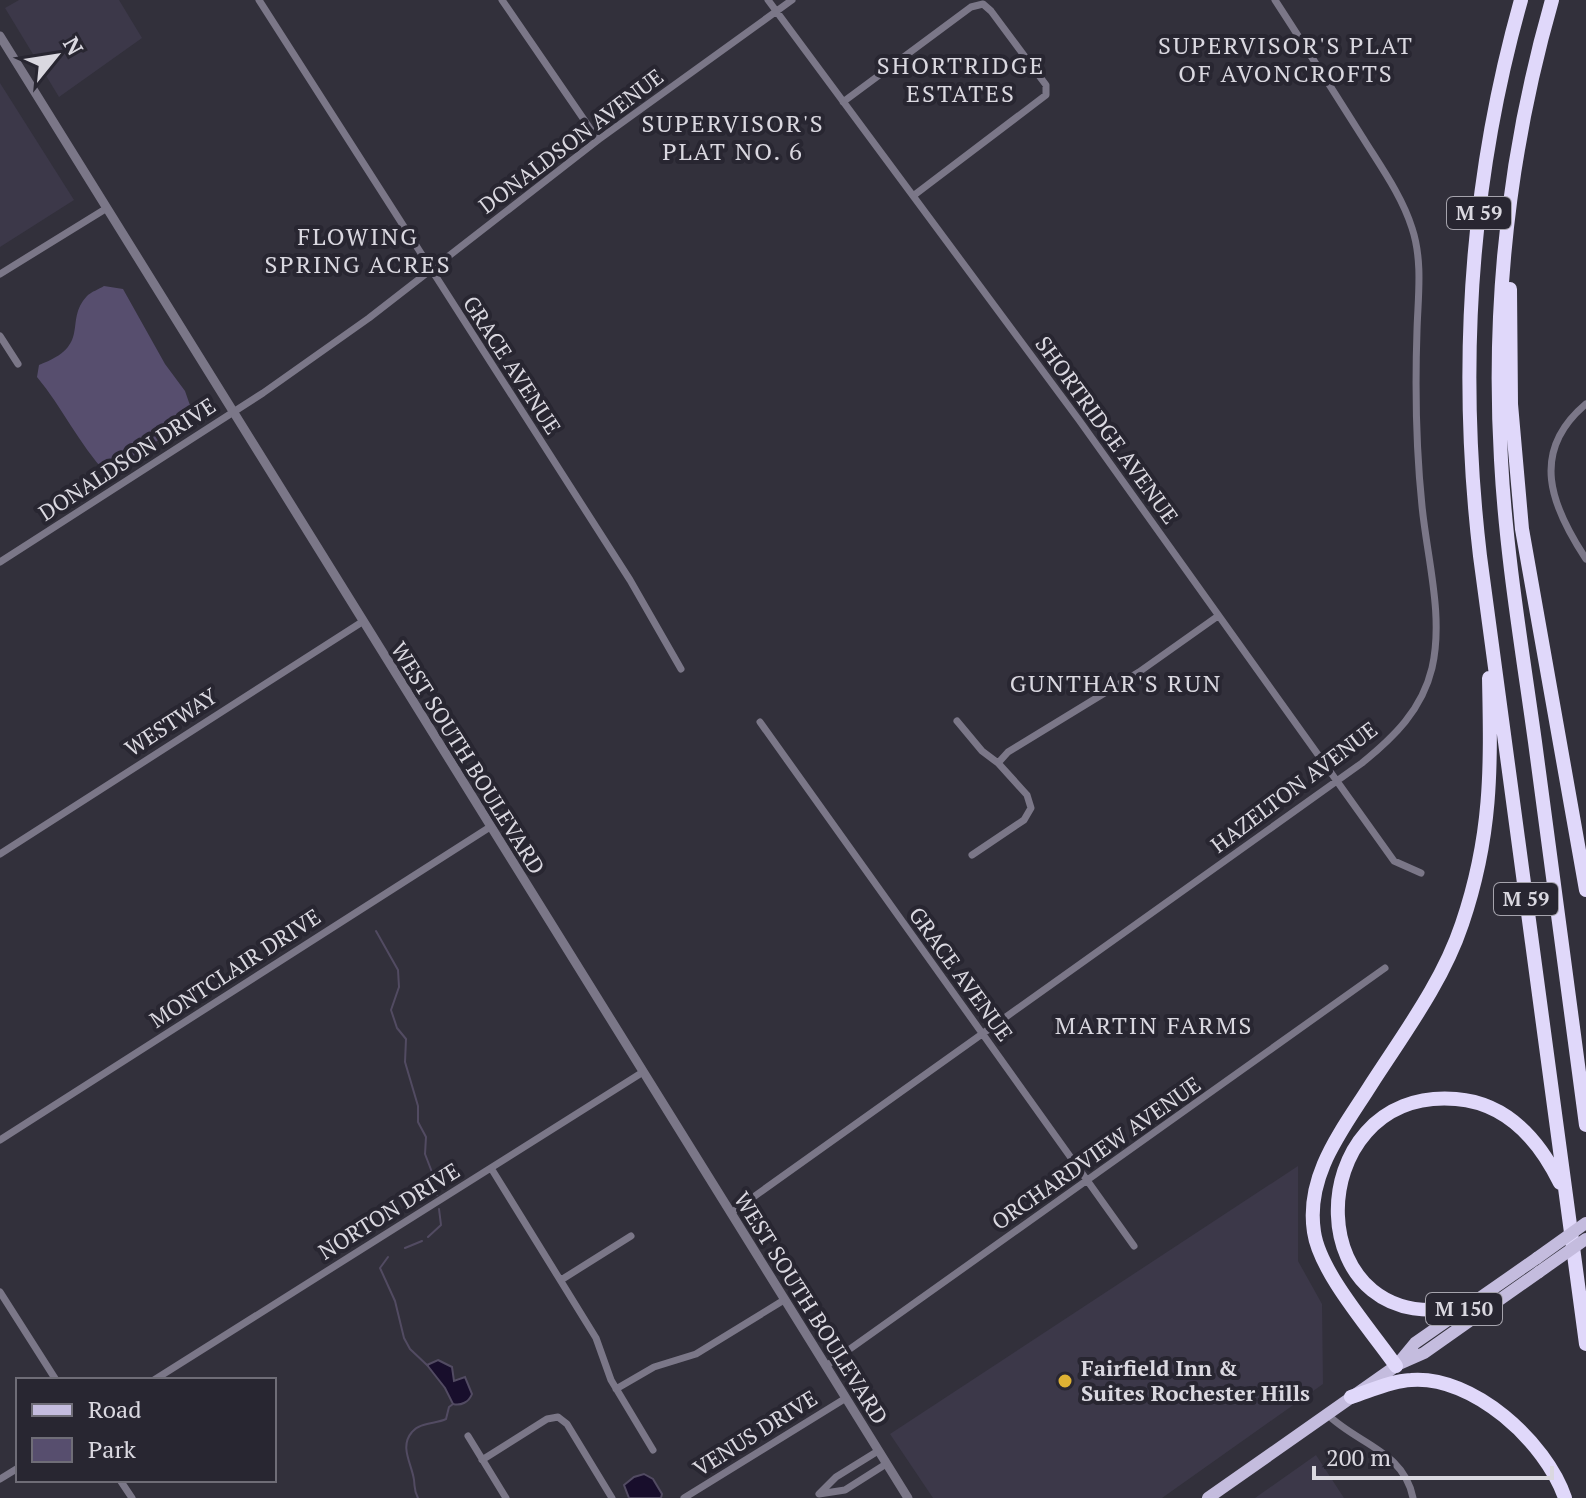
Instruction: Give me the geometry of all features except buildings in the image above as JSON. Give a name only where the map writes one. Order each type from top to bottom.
[{"type":"highway","name":"M 59","points":[[1521,0],[1496,101],[1487,153],[1471,292],[1471,460],[1487,602],[1586,1344]]},
{"type":"highway","name":"M 59","points":[[1552,0],[1529,89],[1511,188],[1499,329],[1498,396],[1502,484],[1586,1125]]},
{"type":"highway","points":[[1511,188],[1511,404],[1519,508],[1530,585],[1586,890]]},
{"type":"highway","points":[[1396,1366],[1328,1269],[1314,1233],[1315,1192],[1329,1152],[1428,995],[1462,924],[1477,872],[1489,810],[1491,752],[1487,602]]},
{"type":"highway","points":[[1471,1304],[1428,1312],[1405,1308],[1378,1294],[1357,1274],[1346,1254],[1339,1229],[1337,1200],[1342,1173],[1360,1140],[1373,1127],[1403,1108],[1426,1100],[1467,1100],[1498,1111],[1520,1126],[1546,1156],[1566,1195]]},
{"type":"highway","points":[[1351,1397],[1410,1380],[1429,1380],[1468,1393],[1511,1422],[1530,1440],[1549,1464],[1565,1498]]},
{"type":"main road","name":"M 150","points":[[1396,1366],[1415,1343],[1586,1223]]},
{"type":"main road","name":"M 150","points":[[1396,1366],[1424,1353],[1586,1239]]},
{"type":"main road","points":[[1208,1498],[1396,1366]]},
{"type":"street","name":"GRACE AVENUE","points":[[259,0],[630,580],[681,669]]},
{"type":"street","points":[[502,0],[598,140]]},
{"type":"street","name":"SHORTRIDGE AVENUE","points":[[768,0],[1079,420],[1394,861],[1421,873]]},
{"type":"street","name":"DONALDSON AVENUE","points":[[232,413],[431,272],[598,140],[792,0]]},
{"type":"street","name":"HAZELTON AVENUE","points":[[731,1213],[1337,781],[1384,745],[1410,717],[1423,694],[1435,654],[1435,613],[1418,448],[1418,252],[1410,222],[1397,194],[1275,0]]},
{"type":"street","points":[[843,102],[971,7],[983,4],[991,11],[1046,85],[1046,95],[913,196]]},
{"type":"street","name":"WEST SOUTH BOULEVARD","points":[[0,36],[908,1498]]},
{"type":"street","points":[[0,274],[107,208]]},
{"type":"street","points":[[0,336],[18,364]]},
{"type":"street","points":[[1586,404],[1567,423],[1558,438],[1551,468],[1552,488],[1560,514],[1586,559]]},
{"type":"street","name":"DONALDSON DRIVE","points":[[0,562],[232,413]]},
{"type":"street","points":[[998,763],[1019,743],[1051,727],[1139,672],[1218,616]]},
{"type":"street","name":"WESTWAY","points":[[0,854],[362,622]]},
{"type":"street","points":[[957,721],[982,751],[998,763],[1027,795],[1031,808],[1024,820],[972,855]]},
{"type":"street","name":"GRACE AVENUE","points":[[760,722],[1134,1246]]},
{"type":"street","name":"MONTCLAIR DRIVE","points":[[0,1140],[490,827]]},
{"type":"street","name":"ORCHARDVIEW AVENUE","points":[[826,1366],[1385,968]]},
{"type":"street","name":"NORTON DRIVE","points":[[157,1378],[643,1072]]},
{"type":"street","points":[[491,1168],[598,1342],[616,1389],[653,1450]]},
{"type":"street","points":[[561,1280],[631,1236]]},
{"type":"street","points":[[0,1292],[55,1378]]},
{"type":"street","points":[[616,1389],[654,1367],[696,1354],[784,1300]]},
{"type":"street","name":"VENUS DRIVE","points":[[684,1498],[846,1398]]},
{"type":"street","points":[[1327,1414],[1343,1429],[1388,1455],[1411,1486],[1413,1498]]},
{"type":"street","points":[[482,1460],[547,1419],[558,1417],[567,1424],[611,1495],[601,1498]]},
{"type":"street","points":[[468,1436],[506,1498]]},
{"type":"street","points":[[819,1494],[836,1477],[878,1451]]},
{"type":"street","points":[[810,1498],[845,1490],[886,1464]]},
{"type":"shaded area","points":[[19,0],[119,0],[142,38],[59,97],[5,8]]},
{"type":"shaded area","points":[[0,83],[74,200],[0,247]]},
{"type":"shaded area","points":[[1298,1166],[1298,1261],[1322,1304],[1323,1384],[1162,1498],[933,1498],[890,1434]]},
{"type":"shaded area","points":[[438,1360],[452,1367],[454,1381],[465,1377],[472,1394],[467,1401],[453,1404],[427,1365]]},
{"type":"shaded area","points":[[1316,1455],[1344,1498],[1255,1498]]},
{"type":"shaded area","points":[[644,1474],[653,1479],[662,1494],[661,1498],[629,1498],[624,1485]]},
{"type":"green space","points":[[104,286],[123,289],[165,364],[185,391],[192,411],[176,429],[106,473],[37,377],[39,365],[56,357],[72,341],[80,306],[87,296]]},
{"type":"waterway","points":[[376,931],[398,970],[399,987],[391,1010],[397,1028],[406,1039],[405,1062],[418,1106],[418,1122],[426,1137],[425,1154],[437,1195]]},
{"type":"waterway","points":[[428,1237],[441,1225],[439,1209]]},
{"type":"waterway","points":[[405,1248],[422,1241]]},
{"type":"waterway","points":[[388,1257],[380,1268],[395,1301],[404,1338],[410,1349],[428,1366]]},
{"type":"waterway","points":[[418,1498],[406,1450],[408,1438],[419,1426],[446,1419],[453,1404]]},
{"type":"place","name":"Fairfield Inn & Suites Rochester Hills","points":[[1065,1381]]},
{"type":"district","name":"SUPERVISOR'S PLAT OF AVONCROFTS","points":[[1286,60]]},
{"type":"district","name":"SHORTRIDGE ESTATES","points":[[961,80]]},
{"type":"district","name":"SUPERVISOR'S PLAT NO. 6","points":[[733,138]]},
{"type":"district","name":"FLOWING SPRING ACRES","points":[[358,251]]},
{"type":"district","name":"GUNTHAR'S RUN","points":[[1116,684]]},
{"type":"district","name":"MARTIN FARMS","points":[[1154,1026]]}]
